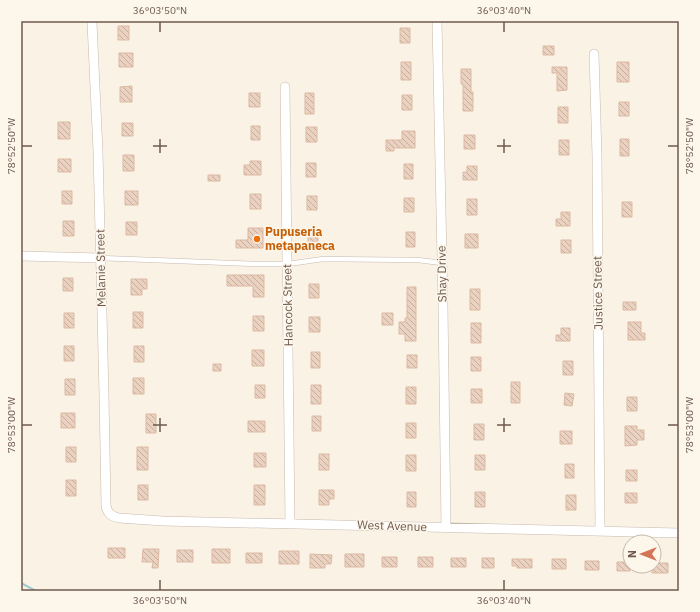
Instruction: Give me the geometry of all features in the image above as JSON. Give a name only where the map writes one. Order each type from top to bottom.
[{"type":"street","name":"Shay Drive","points":[[437,21],[446,527]]},
{"type":"street","name":"Melanie Street","points":[[92,23],[98,151],[106,506],[108,513]]},
{"type":"street","name":"Justice Street","points":[[594,54],[597,156],[600,531]]},
{"type":"street","name":"Hancock Street","points":[[285,87],[290,524]]},
{"type":"street","points":[[21,256],[100,258]]},
{"type":"street","name":"West Avenue","points":[[108,513],[113,517],[128,520],[679,533]]},
{"type":"lane","points":[[100,258],[288,264],[323,260],[418,260],[442,263]]},
{"type":"building","points":[[118,26],[129,26],[129,40],[118,40]]},
{"type":"building","points":[[400,28],[410,28],[410,43],[400,43]]},
{"type":"building","points":[[543,46],[554,46],[554,55],[543,55]]},
{"type":"building","points":[[119,53],[133,53],[133,67],[119,67]]},
{"type":"building","points":[[401,62],[411,62],[411,80],[401,80]]},
{"type":"building","points":[[617,62],[629,62],[629,82],[617,82]]},
{"type":"building","points":[[552,67],[567,67],[567,90],[557,91],[557,73],[552,73]]},
{"type":"building","points":[[461,69],[471,69],[473,111],[463,111],[463,84],[461,84]]},
{"type":"building","points":[[132,86],[132,102],[120,102],[120,87]]},
{"type":"building","points":[[249,93],[260,93],[260,107],[249,107]]},
{"type":"building","points":[[305,93],[314,93],[314,114],[305,114]]},
{"type":"building","points":[[402,95],[412,95],[412,110],[402,110]]},
{"type":"building","points":[[619,102],[629,102],[629,116],[619,116]]},
{"type":"building","points":[[558,107],[568,107],[568,123],[558,123]]},
{"type":"building","points":[[58,122],[70,122],[70,139],[58,139]]},
{"type":"building","points":[[122,123],[133,123],[133,136],[122,136]]},
{"type":"building","points":[[251,126],[260,126],[260,140],[251,140]]},
{"type":"building","points":[[306,127],[317,127],[317,142],[306,142]]},
{"type":"building","points":[[402,131],[415,131],[415,148],[394,148],[394,151],[386,151],[386,140],[402,140]]},
{"type":"building","points":[[464,135],[475,135],[475,149],[464,149]]},
{"type":"building","points":[[620,139],[629,139],[629,156],[620,156]]},
{"type":"building","points":[[559,140],[569,140],[569,155],[559,155]]},
{"type":"building","points":[[123,155],[134,155],[134,171],[123,171]]},
{"type":"building","points":[[58,159],[71,159],[71,172],[58,172]]},
{"type":"building","points":[[250,161],[261,161],[261,175],[244,175],[244,165],[250,165]]},
{"type":"building","points":[[306,163],[316,163],[316,177],[306,177]]},
{"type":"building","points":[[404,164],[413,164],[413,179],[404,179]]},
{"type":"building","points":[[467,166],[477,166],[477,180],[463,180],[463,172],[467,172]]},
{"type":"building","points":[[208,175],[220,175],[220,181],[208,181]]},
{"type":"building","points":[[62,191],[72,191],[72,204],[62,204]]},
{"type":"building","points":[[125,191],[138,191],[138,205],[125,205]]},
{"type":"building","points":[[250,194],[261,194],[261,209],[250,209]]},
{"type":"building","points":[[307,196],[317,196],[317,210],[307,210]]},
{"type":"building","points":[[404,198],[414,198],[414,212],[404,212]]},
{"type":"building","points":[[467,199],[477,199],[477,215],[467,215]]},
{"type":"building","points":[[622,202],[632,202],[632,217],[622,217]]},
{"type":"building","points":[[561,212],[570,212],[570,226],[556,226],[556,219],[561,219]]},
{"type":"building","points":[[63,221],[74,221],[74,236],[63,236]]},
{"type":"building","points":[[126,222],[137,222],[137,235],[126,235]]},
{"type":"building","name":"Pupuseria metapaneca","points":[[248,228],[263,228],[263,248],[236,248],[236,240],[248,240]]},
{"type":"building","points":[[308,231],[318,231],[318,244],[308,244]]},
{"type":"building","points":[[406,232],[415,232],[415,247],[406,247]]},
{"type":"building","points":[[465,234],[478,234],[478,248],[465,248]]},
{"type":"building","points":[[561,240],[571,240],[571,253],[561,253]]},
{"type":"building","points":[[227,275],[264,275],[264,297],[253,297],[253,286],[227,286]]},
{"type":"building","points":[[63,278],[73,278],[73,291],[63,291]]},
{"type":"building","points":[[131,279],[147,279],[147,289],[142,289],[142,295],[131,295]]},
{"type":"building","points":[[309,284],[319,284],[319,298],[309,298]]},
{"type":"building","points":[[407,287],[416,287],[416,341],[405,341],[405,334],[399,334],[399,322],[405,322],[405,318],[407,318]]},
{"type":"building","points":[[470,289],[480,289],[480,310],[470,310]]},
{"type":"building","points":[[623,302],[636,302],[636,310],[623,310]]},
{"type":"building","points":[[133,312],[143,312],[143,328],[133,328]]},
{"type":"building","points":[[64,313],[74,313],[74,328],[64,328]]},
{"type":"building","points":[[382,313],[393,313],[393,325],[382,325]]},
{"type":"building","points":[[253,316],[264,316],[264,331],[253,331]]},
{"type":"building","points":[[309,317],[320,317],[320,332],[309,332]]},
{"type":"building","points":[[628,322],[641,322],[641,333],[645,333],[645,340],[628,340]]},
{"type":"building","points":[[471,323],[481,323],[481,343],[471,343]]},
{"type":"building","points":[[561,328],[570,328],[570,341],[556,341],[556,335],[561,335]]},
{"type":"building","points":[[64,346],[74,346],[74,361],[64,361]]},
{"type":"building","points":[[134,346],[144,346],[144,362],[134,362]]},
{"type":"building","points":[[252,350],[264,350],[264,366],[252,366]]},
{"type":"building","points":[[311,352],[320,352],[320,368],[311,368]]},
{"type":"building","points":[[407,355],[417,355],[417,368],[407,368]]},
{"type":"building","points":[[471,357],[481,357],[481,371],[471,371]]},
{"type":"building","points":[[563,361],[573,361],[573,375],[563,375]]},
{"type":"building","points":[[213,364],[221,364],[221,371],[213,371]]},
{"type":"building","points":[[133,378],[144,378],[144,394],[133,394]]},
{"type":"building","points":[[65,379],[75,379],[75,395],[65,395]]},
{"type":"building","points":[[511,382],[520,382],[520,403],[511,403]]},
{"type":"building","points":[[255,385],[265,385],[265,398],[255,398]]},
{"type":"building","points":[[311,385],[321,385],[321,404],[311,404]]},
{"type":"building","points":[[406,387],[416,387],[416,404],[406,404]]},
{"type":"building","points":[[471,389],[482,389],[482,403],[471,403]]},
{"type":"building","points":[[565,393],[574,394],[572,406],[564,405]]},
{"type":"building","points":[[627,397],[637,397],[637,411],[627,411]]},
{"type":"building","points":[[61,413],[75,413],[75,428],[61,428]]},
{"type":"building","points":[[146,414],[156,414],[156,433],[146,433]]},
{"type":"building","points":[[312,416],[321,416],[321,431],[312,431]]},
{"type":"building","points":[[248,421],[265,421],[265,432],[248,432]]},
{"type":"building","points":[[406,423],[416,423],[416,438],[406,438]]},
{"type":"building","points":[[474,424],[484,424],[484,440],[474,440]]},
{"type":"building","points":[[625,426],[637,426],[637,430],[644,430],[644,440],[637,440],[637,445],[625,446]]},
{"type":"building","points":[[560,431],[572,431],[572,444],[560,444]]},
{"type":"building","points":[[66,447],[76,447],[76,462],[66,462]]},
{"type":"building","points":[[137,447],[148,447],[148,470],[137,470]]},
{"type":"building","points":[[254,453],[266,453],[266,467],[254,467]]},
{"type":"building","points":[[319,454],[329,454],[329,470],[319,470]]},
{"type":"building","points":[[406,455],[416,455],[416,471],[406,471]]},
{"type":"building","points":[[475,455],[485,455],[485,470],[475,470]]},
{"type":"building","points":[[565,464],[574,464],[574,478],[565,478]]},
{"type":"building","points":[[626,470],[637,470],[637,481],[626,481]]},
{"type":"building","points":[[66,480],[76,480],[76,496],[66,496]]},
{"type":"building","points":[[138,485],[148,485],[148,500],[138,500]]},
{"type":"building","points":[[254,485],[265,485],[265,505],[254,505]]},
{"type":"building","points":[[319,490],[334,490],[334,499],[329,499],[329,505],[319,505]]},
{"type":"building","points":[[407,492],[416,492],[416,507],[407,507]]},
{"type":"building","points":[[475,492],[485,492],[485,507],[475,507]]},
{"type":"building","points":[[625,493],[637,493],[637,503],[625,503]]},
{"type":"building","points":[[566,495],[576,495],[576,510],[566,510]]},
{"type":"building","points":[[108,548],[125,548],[125,558],[108,558]]},
{"type":"building","points":[[143,549],[159,549],[158,568],[152,568],[153,562],[142,562]]},
{"type":"building","points":[[212,549],[230,549],[230,563],[212,563]]},
{"type":"building","points":[[177,550],[193,550],[193,562],[177,562]]},
{"type":"building","points":[[279,551],[299,551],[299,564],[279,564]]},
{"type":"building","points":[[246,553],[262,553],[262,563],[246,563]]},
{"type":"building","points":[[310,554],[332,555],[331,564],[325,564],[325,568],[310,568]]},
{"type":"building","points":[[345,554],[364,554],[364,567],[345,567]]},
{"type":"building","points":[[382,557],[397,557],[397,567],[382,567]]},
{"type":"building","points":[[418,557],[433,557],[433,567],[418,567]]},
{"type":"building","points":[[451,558],[466,558],[466,567],[451,567]]},
{"type":"building","points":[[482,558],[494,558],[494,568],[482,568]]},
{"type":"building","points":[[512,559],[532,559],[532,568],[517,568],[517,566],[512,566]]},
{"type":"building","points":[[552,559],[566,559],[566,569],[552,569]]},
{"type":"building","points":[[585,561],[599,561],[599,570],[585,570]]},
{"type":"building","points":[[617,562],[622,562],[622,571],[617,571]]},
{"type":"building","points":[[662,563],[668,563],[668,573],[662,573]]},
{"type":"waterway","points":[[21,583],[36,591]]},
{"type":"place","name":"Pupuseria metapaneca","points":[[257,239]]}]
